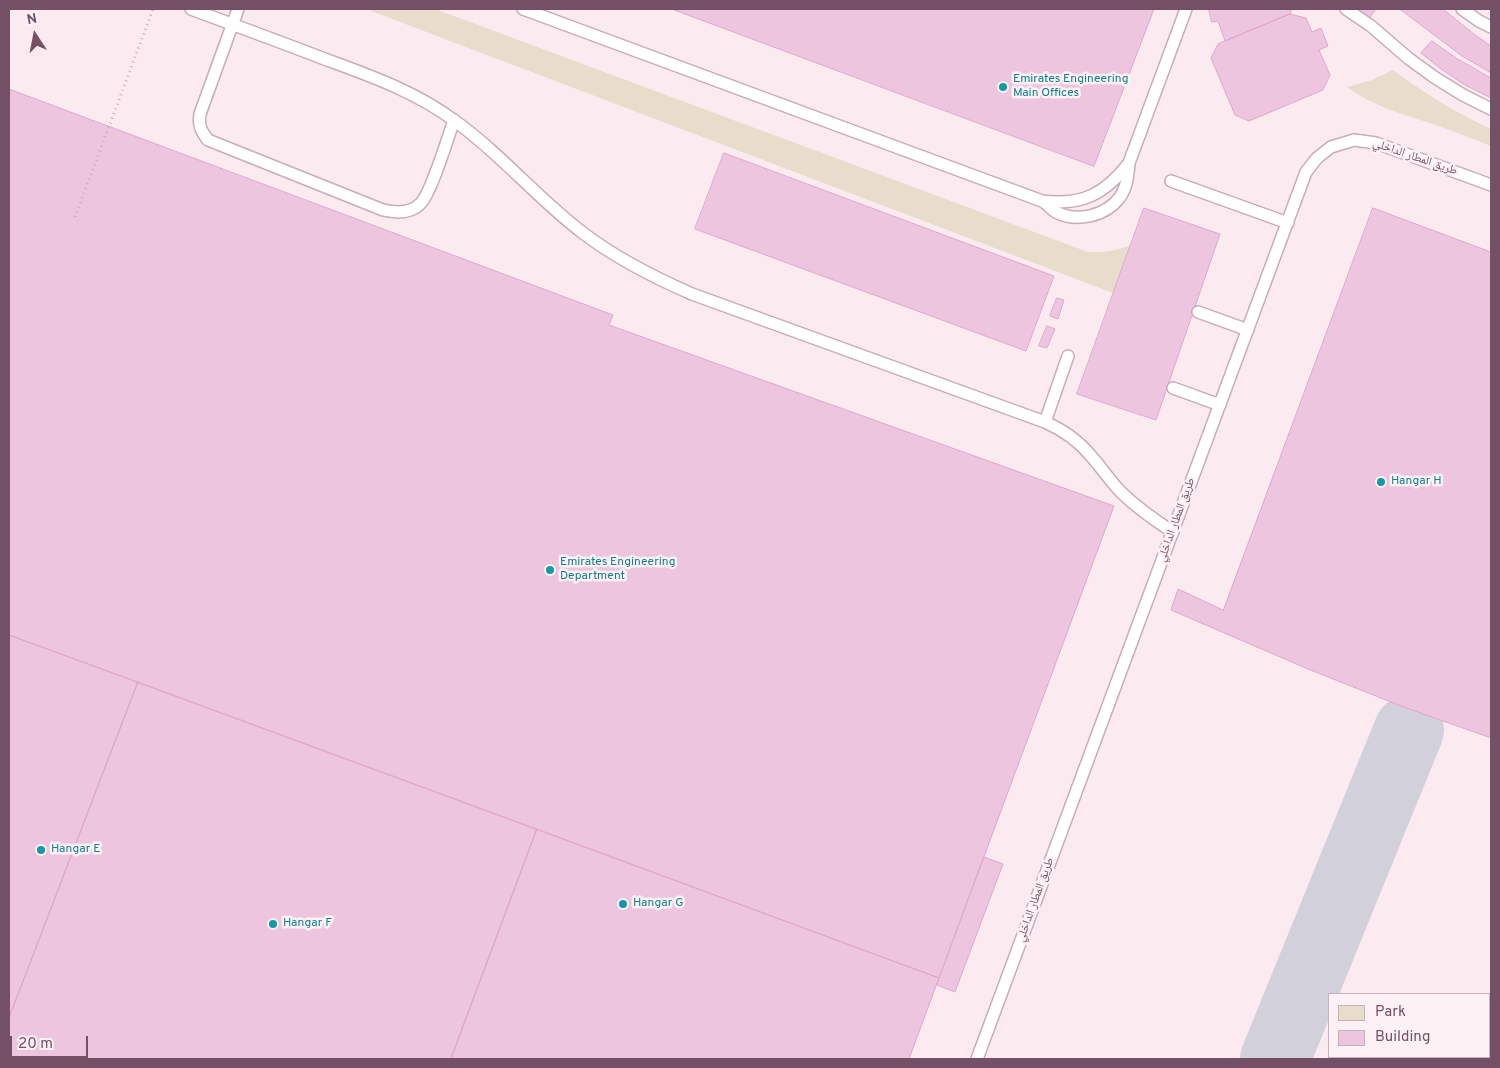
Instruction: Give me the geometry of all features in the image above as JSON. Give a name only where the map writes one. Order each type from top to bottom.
[{"type":"lane","points":[[190,9],[382,80],[416,96],[454,120],[481,141],[582,232],[615,256],[651,276],[692,294],[1045,422],[1064,431],[1092,456],[1103,473],[1119,491],[1137,507],[1173,532]]},
{"type":"lane","points":[[238,9],[200,114],[199,123],[202,132],[208,140],[383,210],[396,213],[409,211],[421,204],[428,192],[454,120]]},
{"type":"lane","points":[[523,9],[1042,201],[1059,203],[1076,201],[1092,196],[1119,177],[1129,163],[1186,9]]},
{"type":"lane","points":[[1346,9],[1371,26],[1408,58],[1434,77],[1491,110]]},
{"type":"lane","points":[[1462,9],[1491,27]]},
{"type":"lane","name":"طريق المطار الداخلي","points":[[977,1059],[1306,172],[1317,158],[1331,147],[1354,140],[1376,143],[1491,185]]},
{"type":"lane","points":[[1042,201],[1056,212],[1073,217],[1091,216],[1107,209],[1120,197],[1128,181],[1129,163]]},
{"type":"lane","points":[[1171,182],[1288,223]]},
{"type":"lane","points":[[1198,312],[1248,330]]},
{"type":"lane","points":[[1045,422],[1068,356]]},
{"type":"lane","points":[[1173,388],[1220,405]]},
{"type":"path","points":[[76,217],[153,9]]},
{"type":"green space","points":[[366,9],[435,9],[1088,252],[1110,251],[1131,245],[1113,293]]},
{"type":"green space","points":[[1393,70],[1440,102],[1491,129],[1491,146],[1388,109],[1347,87],[1372,80]]},
{"type":"building","name":"Emirates Engineering Main Offices","points":[[672,9],[1154,9],[1094,166]]},
{"type":"building","points":[[1209,9],[1292,9],[1290,14],[1225,41],[1218,21],[1212,22]]},
{"type":"building","points":[[1356,9],[1376,9],[1370,17]]},
{"type":"building","points":[[1400,9],[1443,9],[1491,46],[1491,73],[1462,56]]},
{"type":"building","points":[[1290,14],[1306,18],[1312,32],[1321,28],[1328,46],[1319,50],[1330,75],[1323,90],[1249,121],[1235,115],[1211,58],[1218,44]]},
{"type":"building","points":[[1432,41],[1456,58],[1491,78],[1491,98],[1465,85],[1421,53]]},
{"type":"building","name":"Emirates Engineering Department","points":[[9,89],[613,315],[609,325],[1114,506],[939,978],[9,635]]},
{"type":"building","points":[[724,153],[1054,276],[1026,351],[695,229]]},
{"type":"building","points":[[1144,208],[1220,234],[1156,420],[1077,394]]},
{"type":"building","name":"Hangar H","points":[[1373,208],[1491,252],[1491,738],[1401,706],[1308,669],[1171,610],[1178,589],[1223,610]]},
{"type":"building","points":[[1057,298],[1064,300],[1058,319],[1050,316]]},
{"type":"building","points":[[1047,326],[1055,329],[1047,348],[1039,346]]},
{"type":"building","name":"Hangar E","points":[[9,635],[138,682],[9,1018]]},
{"type":"building","name":"Hangar F","points":[[138,682],[537,829],[451,1059],[9,1059],[9,1018]]},
{"type":"building","name":"Hangar G","points":[[537,829],[939,978],[909,1059],[451,1059]]},
{"type":"building","points":[[984,857],[1003,864],[955,992],[937,985]]},
{"type":"taxiway","points":[[1275,1059],[1409,730]]},
{"type":"place","name":"Emirates Engineering Main Offices","points":[[1003,87]]},
{"type":"place","name":"Hangar H","points":[[1381,482]]},
{"type":"place","name":"Emirates Engineering Department","points":[[550,570]]},
{"type":"place","name":"Hangar E","points":[[41,850]]},
{"type":"place","name":"Hangar G","points":[[623,904]]},
{"type":"place","name":"Hangar F","points":[[273,924]]}]
